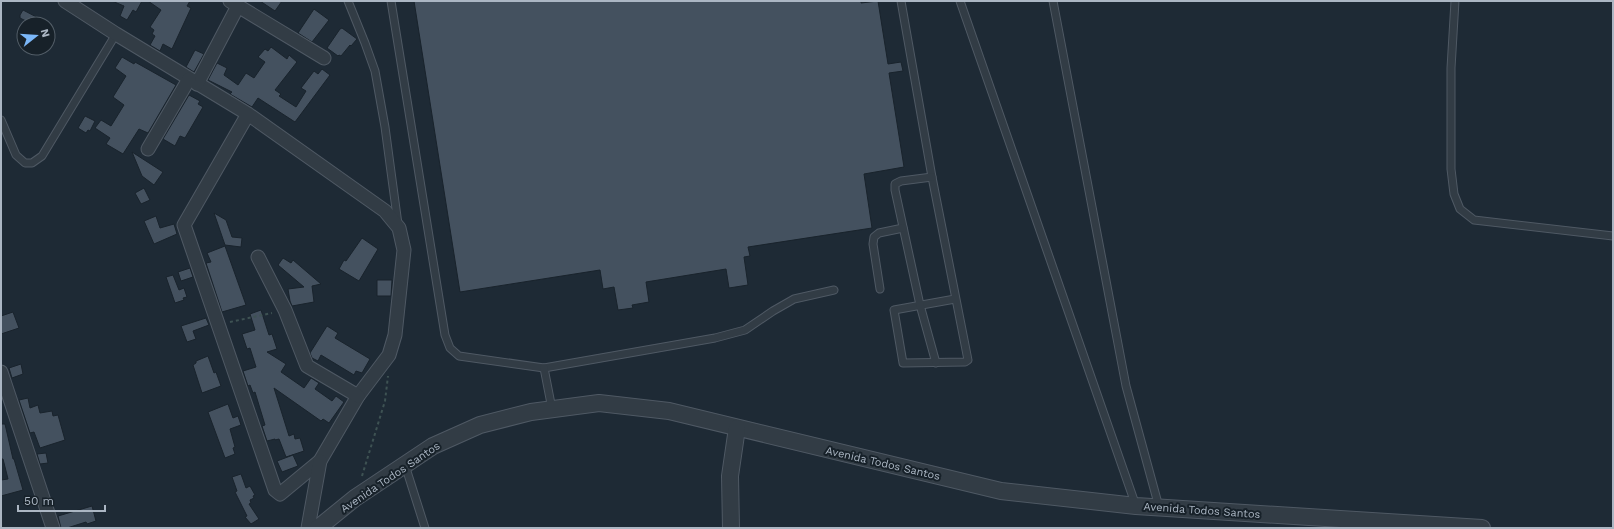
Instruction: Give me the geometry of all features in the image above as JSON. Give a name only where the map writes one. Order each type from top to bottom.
[{"type":"street","points":[[65,1],[116,34],[248,114],[385,211],[399,228],[404,250],[395,335],[389,355],[358,396],[320,461],[308,528]]},
{"type":"street","points":[[148,149],[193,81],[234,4],[324,58]]},
{"type":"street","points":[[248,114],[184,225],[275,490],[280,494],[320,461]]},
{"type":"street","points":[[258,257],[285,310],[307,366],[358,396]]},
{"type":"street","points":[[1,372],[53,528]]},
{"type":"street","name":"Avenida Todos Santos","points":[[318,528],[355,498],[433,446],[480,425],[531,412],[599,403],[669,411],[1002,491],[1136,506],[1482,528]]},
{"type":"street","points":[[731,528],[730,476],[737,428]]},
{"type":"lane","points":[[348,1],[375,71],[386,127],[399,228]]},
{"type":"lane","points":[[392,1],[445,335],[450,348],[459,356],[544,368],[716,338],[745,330],[773,311],[794,300],[834,290]]},
{"type":"lane","points":[[902,1],[932,177],[968,360],[965,362],[905,364],[902,361],[894,310],[955,299]]},
{"type":"lane","points":[[960,1],[1136,506]]},
{"type":"lane","points":[[1053,1],[1126,386],[1159,507]]},
{"type":"lane","points":[[1455,1],[1451,68],[1450,169],[1454,194],[1460,209],[1474,220],[1613,236]]},
{"type":"lane","points":[[1,120],[16,155],[20,159],[25,163],[32,163],[42,156],[116,34]]},
{"type":"lane","points":[[932,177],[901,181],[895,184],[895,190],[920,305],[936,363]]},
{"type":"lane","points":[[880,289],[873,244],[874,237],[879,233],[903,228]]},
{"type":"lane","points":[[544,368],[552,409]]},
{"type":"lane","points":[[404,465],[425,528]]},
{"type":"path","points":[[217,324],[285,310]]},
{"type":"path","points":[[362,476],[385,401],[389,355]]},
{"type":"building","points":[[112,1],[142,1],[136,12],[133,10],[127,20],[120,16],[124,6]]},
{"type":"building","points":[[148,1],[190,1],[187,6],[191,8],[172,49],[163,44],[160,51],[150,45],[155,36],[152,34],[154,30],[150,27],[161,10]]},
{"type":"building","points":[[260,1],[282,1],[275,11]]},
{"type":"building","points":[[414,1],[861,1],[861,3],[878,1],[888,64],[901,62],[903,71],[889,73],[904,167],[864,174],[872,228],[748,247],[750,256],[744,257],[748,285],[729,288],[726,269],[646,282],[649,302],[632,305],[633,308],[618,310],[614,287],[603,289],[600,270],[460,292]]},
{"type":"building","points":[[314,9],[329,20],[312,42],[298,33]]},
{"type":"building","points":[[23,10],[35,16],[20,16]]},
{"type":"building","points":[[342,28],[357,39],[341,56],[338,56],[327,48]]},
{"type":"building","points":[[271,47],[287,59],[289,55],[297,62],[275,90],[281,94],[279,96],[296,107],[306,91],[301,88],[314,71],[318,74],[322,69],[330,75],[295,122],[258,98],[252,107],[230,94],[232,92],[208,80],[217,63],[227,68],[224,75],[238,85],[246,73],[254,78],[265,62],[258,57],[265,49],[268,51]]},
{"type":"building","points":[[195,50],[204,54],[194,72],[186,67]]},
{"type":"building","points":[[122,57],[134,64],[135,62],[176,85],[148,133],[139,129],[123,154],[106,144],[110,138],[95,128],[101,120],[111,126],[124,105],[113,97],[126,76],[115,68]]},
{"type":"building","points":[[189,95],[200,101],[198,104],[203,107],[185,138],[180,136],[175,146],[163,139]]},
{"type":"building","points":[[85,116],[95,121],[90,131],[88,130],[86,133],[78,128]]},
{"type":"building","points":[[132,152],[163,172],[154,185],[142,176]]},
{"type":"building","points":[[144,188],[150,200],[141,204],[135,193]]},
{"type":"building","points":[[214,213],[226,220],[232,237],[242,238],[241,247],[225,245]]},
{"type":"building","points":[[156,216],[160,228],[174,224],[177,234],[154,244],[144,221]]},
{"type":"building","points":[[362,238],[378,249],[359,281],[339,269],[344,260],[346,261]]},
{"type":"building","points":[[225,246],[246,305],[222,312],[206,263],[211,262],[207,253]]},
{"type":"building","points":[[283,258],[291,263],[293,260],[321,284],[312,286],[314,302],[292,306],[288,289],[304,287],[278,265]]},
{"type":"building","points":[[190,268],[193,277],[181,281],[178,272]]},
{"type":"building","points":[[173,275],[179,290],[184,288],[187,297],[183,298],[184,300],[175,303],[166,277]]},
{"type":"building","points":[[377,280],[392,280],[391,296],[377,296]]},
{"type":"building","points":[[261,310],[269,335],[272,334],[277,349],[267,352],[286,364],[281,372],[304,388],[311,378],[319,383],[315,389],[332,401],[336,396],[344,402],[329,423],[323,419],[321,421],[274,388],[289,436],[294,434],[295,439],[300,438],[304,451],[286,457],[279,439],[267,441],[262,426],[265,425],[255,392],[253,393],[250,385],[248,386],[243,371],[256,367],[250,348],[247,349],[242,334],[255,330],[250,314]]},
{"type":"building","points":[[13,312],[19,328],[1,334],[1,316]]},
{"type":"building","points":[[206,318],[209,325],[193,331],[196,339],[187,342],[181,326]]},
{"type":"building","points":[[327,326],[338,333],[335,338],[370,359],[362,373],[356,371],[354,375],[321,355],[318,361],[312,358],[310,353]]},
{"type":"building","points":[[208,356],[214,373],[216,372],[221,386],[202,393],[193,365],[196,361]]},
{"type":"building","points":[[21,364],[23,374],[12,378],[9,368]]},
{"type":"building","points":[[28,398],[30,408],[38,405],[40,413],[52,411],[53,416],[58,415],[65,440],[40,448],[34,432],[30,433],[19,400]]},
{"type":"building","points":[[228,404],[233,418],[238,416],[241,425],[230,429],[235,447],[233,448],[235,454],[225,458],[208,412]]},
{"type":"building","points":[[1,424],[5,424],[13,459],[23,490],[1,496],[1,480],[8,479],[3,459],[1,459]]},
{"type":"building","points":[[46,453],[48,463],[40,464],[37,454]]},
{"type":"building","points":[[293,455],[298,466],[282,472],[277,461]]},
{"type":"building","points":[[241,474],[246,488],[250,486],[255,495],[253,496],[254,498],[250,500],[251,503],[249,504],[259,519],[251,524],[245,517],[247,516],[235,492],[237,491],[232,477]]},
{"type":"building","points":[[92,506],[96,521],[61,528],[58,516]]}]
